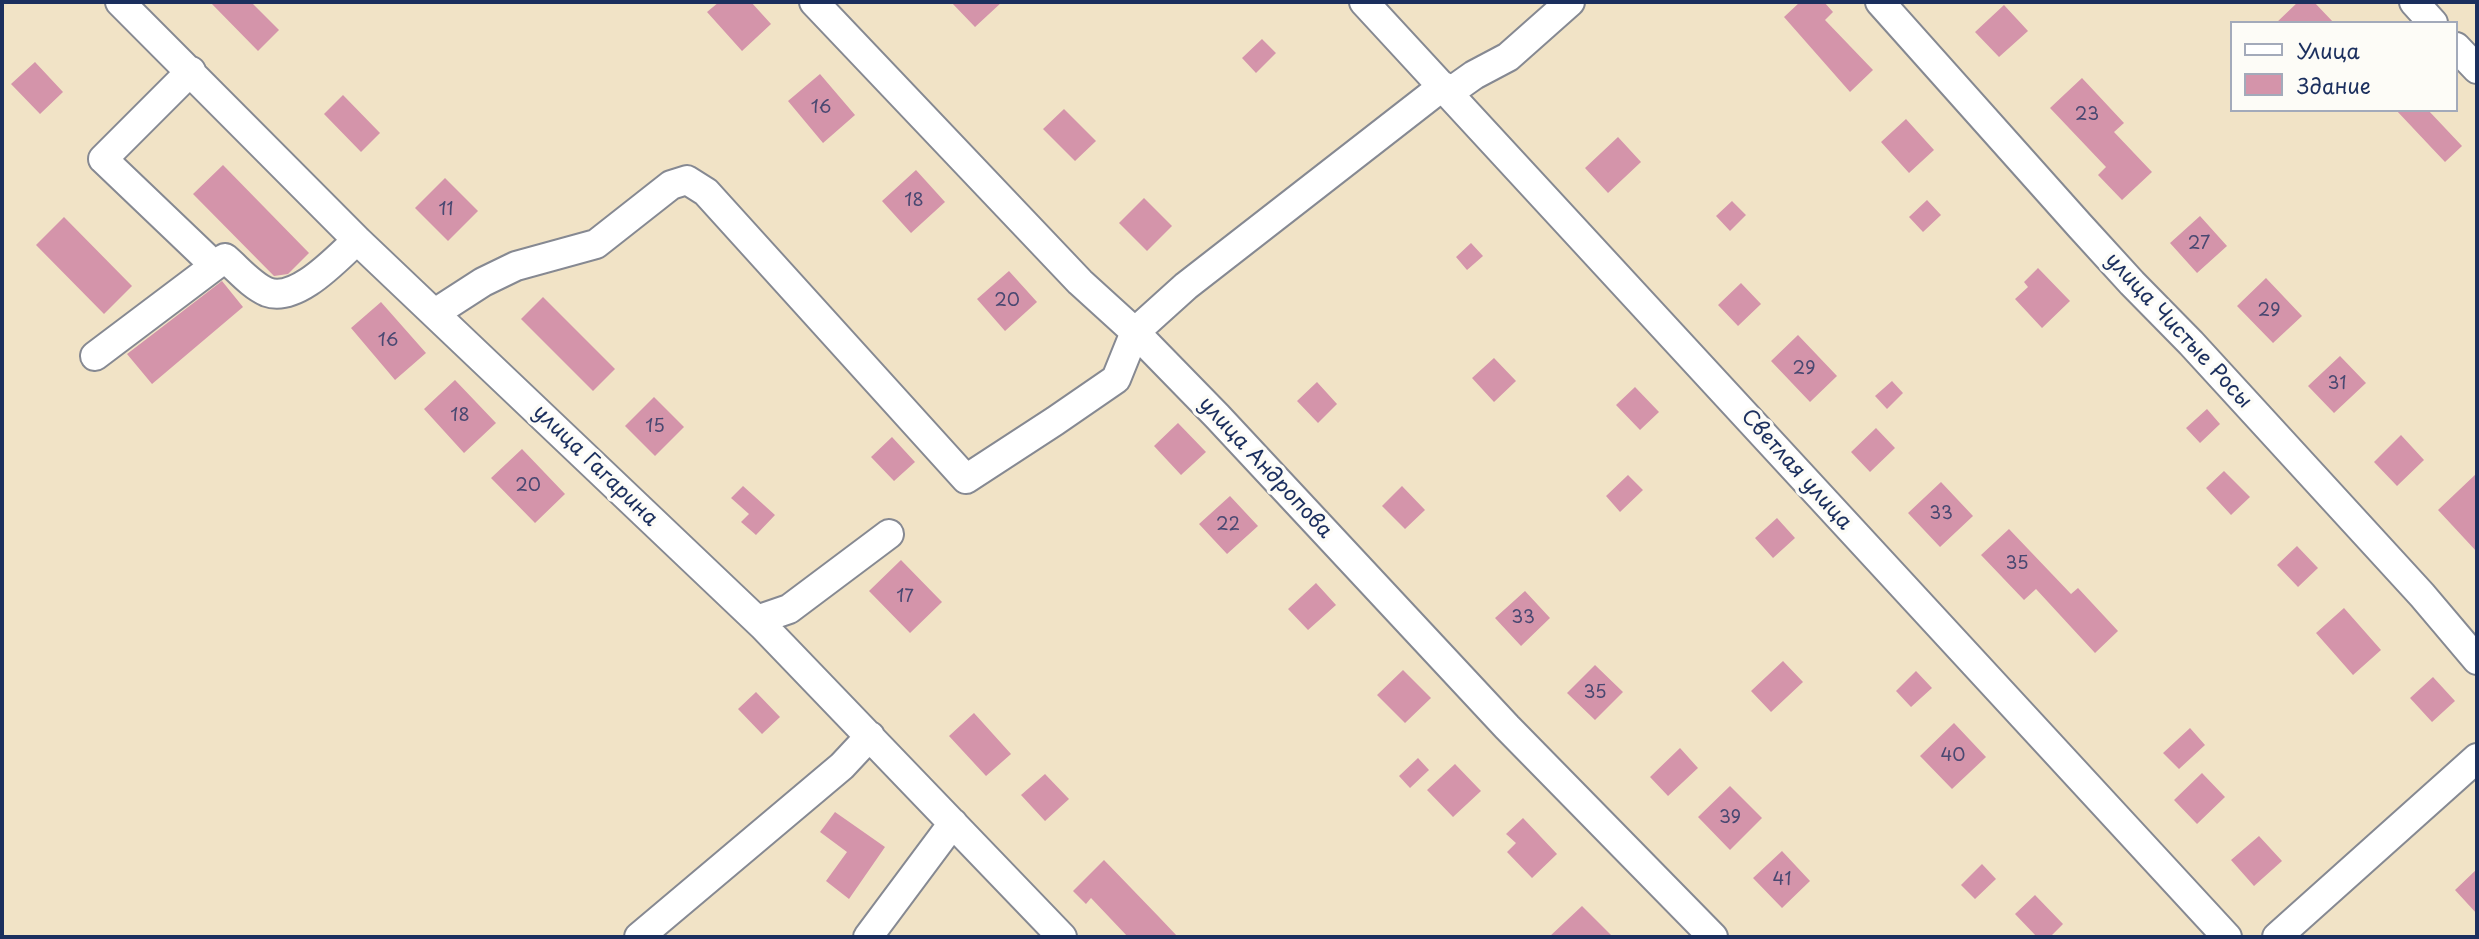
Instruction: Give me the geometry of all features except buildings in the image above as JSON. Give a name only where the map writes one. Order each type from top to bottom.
[{"type":"street","name":"улица Гагарина","points":[[120,2],[357,240],[757,621],[1062,937]]},
{"type":"street","name":"улица Андропова","points":[[814,2],[1080,282],[1135,332],[1217,416],[1507,727],[1713,937]]},
{"type":"street","name":"Светлая улица","points":[[1364,2],[2227,937]]},
{"type":"street","points":[[435,313],[483,282],[516,266],[596,244],[671,185],[687,180],[706,192],[966,479],[1115,379],[1135,332],[1186,286],[1447,89],[1508,57],[1570,2]]},
{"type":"street","name":"улица Чистые Росы","points":[[1880,2],[2132,283],[2191,343],[2422,595],[2477,660]]},
{"type":"street","points":[[2414,2],[2431,21]]},
{"type":"street","points":[[2458,49],[2477,69]]},
{"type":"street","points":[[191,71],[103,159],[214,265]]},
{"type":"street","points":[[95,356],[225,258],[267,292],[287,295],[317,276],[357,240]]},
{"type":"street","points":[[757,621],[789,609],[889,534]]},
{"type":"street","points":[[639,937],[842,766],[870,736]]},
{"type":"street","points":[[2277,937],[2477,758]]},
{"type":"street","points":[[868,937],[953,823]]}]
